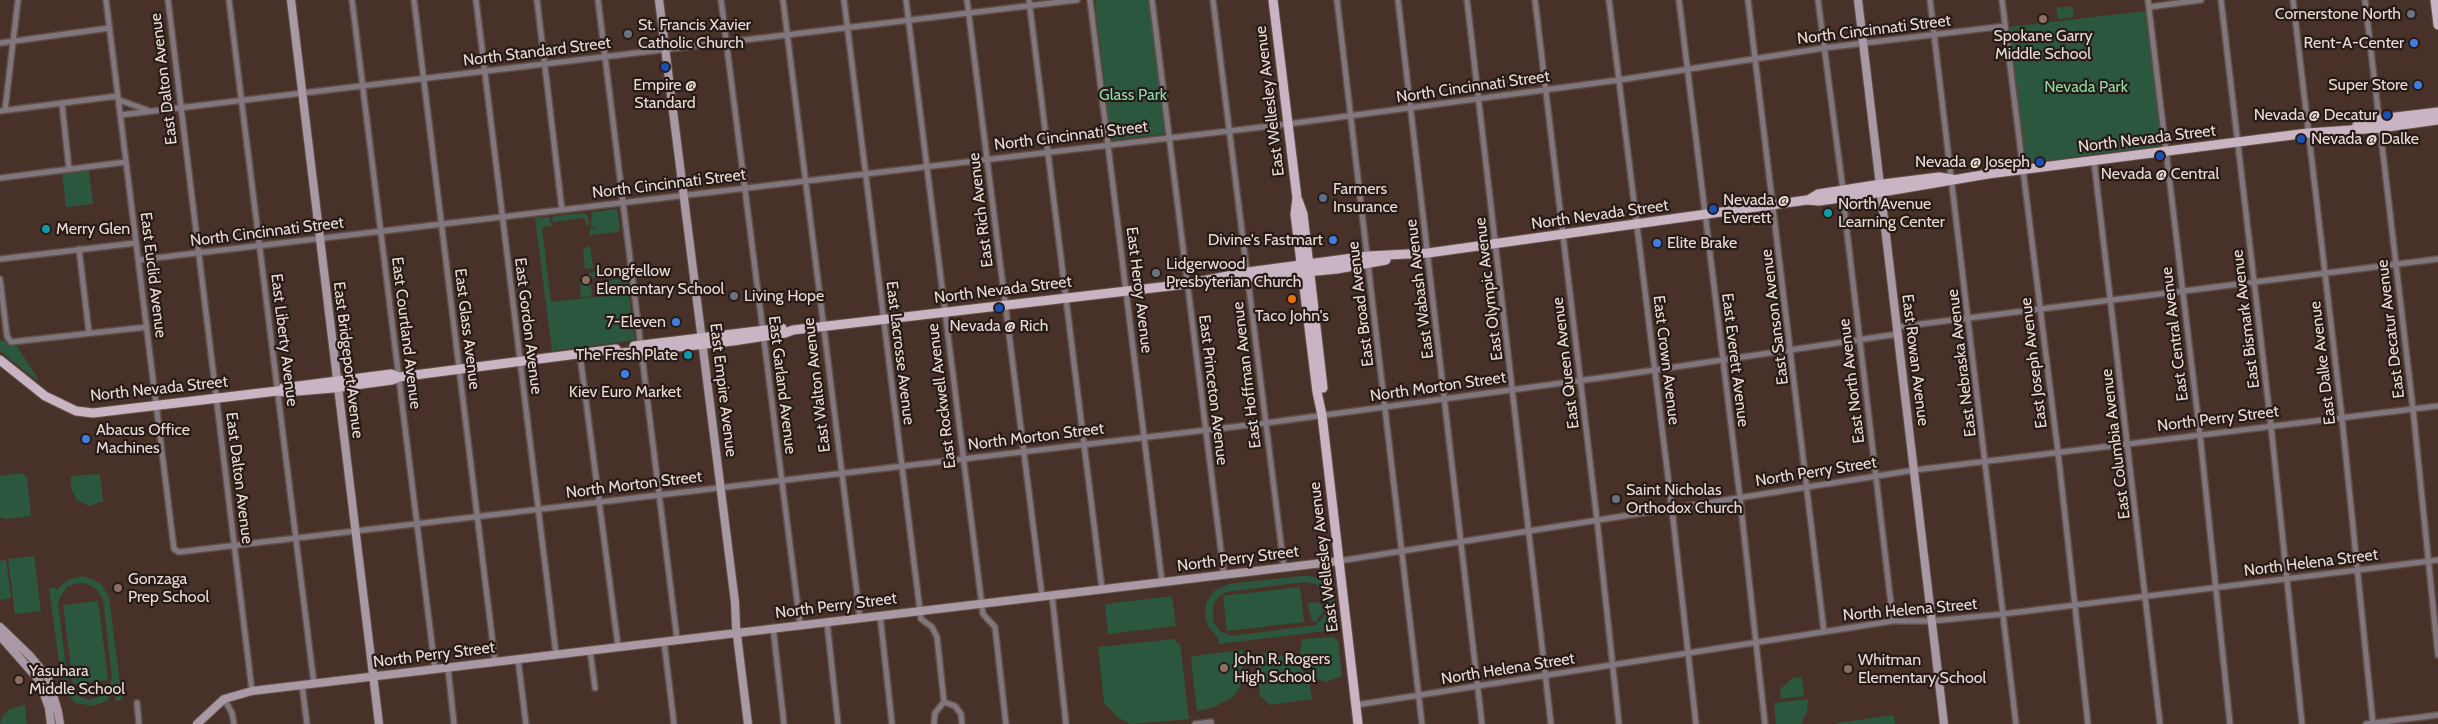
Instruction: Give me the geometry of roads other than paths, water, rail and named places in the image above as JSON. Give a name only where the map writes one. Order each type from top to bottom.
[{"type":"main road","name":"East Wellesley Avenue","points":[[1273,0],[1297,198],[1303,214],[1306,268],[1358,724]]},
{"type":"main road","points":[[2435,0],[2438,25]]},
{"type":"main road","name":"North Nevada Street","points":[[0,360],[45,396],[76,411],[93,413],[277,391],[285,387],[338,384],[391,374],[399,377],[611,351],[622,353],[642,348],[703,340],[1187,284],[1496,245],[1807,200],[1818,194],[1843,194],[1940,183],[1952,179],[2344,129],[2438,112]]},
{"type":"main road","name":"North Nevada Street","points":[[2379,124],[2438,120]]},
{"type":"street","points":[[3,111],[18,0]]},
{"type":"street","name":"East Euclid Avenue","points":[[106,0],[174,549],[176,552]]},
{"type":"street","name":"East Dalton Avenue","points":[[168,0],[252,691]]},
{"type":"street","name":"East Liberty Avenue","points":[[229,0],[314,684]]},
{"type":"street","name":"East Bridgeport Avenue","points":[[290,0],[379,724]]},
{"type":"street","name":"East Courtland Avenue","points":[[352,0],[435,669]]},
{"type":"street","name":"East Glass Avenue","points":[[414,0],[495,662]]},
{"type":"street","name":"East Gordon Avenue","points":[[476,0],[556,654]]},
{"type":"street","points":[[537,0],[562,210]]},
{"type":"street","points":[[598,0],[678,639]]},
{"type":"street","name":"East Empire Avenue","points":[[659,0],[703,340],[748,724]]},
{"type":"street","name":"East Garland Avenue","points":[[721,0],[800,624]]},
{"type":"street","name":"East Walton Avenue","points":[[783,0],[860,618]]},
{"type":"street","name":"East Lacrosse Avenue","points":[[844,0],[921,619],[932,628],[937,637],[944,702]]},
{"type":"street","name":"East Rockwell Avenue","points":[[906,0],[981,603],[983,614],[995,627],[1006,724]]},
{"type":"street","name":"East Rich Avenue","points":[[967,0],[1042,596]]},
{"type":"street","name":"North Standard Street","points":[[120,115],[180,106],[969,13],[1029,3],[1077,0]]},
{"type":"street","name":"East Heroy Avenue","points":[[1090,0],[1162,582]]},
{"type":"street","name":"East Princeton Avenue","points":[[1152,0],[1224,575]]},
{"type":"street","name":"East Hoffman Avenue","points":[[1213,0],[1284,568]]},
{"type":"street","name":"East Broad Avenue","points":[[1337,0],[1422,724]]},
{"type":"street","name":"East Wabash Avenue","points":[[1398,0],[1446,398],[1482,724]]},
{"type":"street","name":"East Olympic Avenue","points":[[1467,0],[1551,724]]},
{"type":"street","name":"East Queen Avenue","points":[[1535,0],[1581,381],[1619,724]]},
{"type":"street","name":"East Crown Avenue","points":[[1609,0],[1672,509],[1696,724]]},
{"type":"street","name":"East Everett Avenue","points":[[1679,0],[1740,498],[1765,724]]},
{"type":"street","name":"East Sanson Avenue","points":[[1748,0],[1792,351],[1824,632]]},
{"type":"street","name":"East North Avenue","points":[[1818,0],[1843,194],[1893,621]]},
{"type":"street","name":"East Rowan Avenue","points":[[1858,0],[1944,724]]},
{"type":"street","name":"East Nebraska Avenue","points":[[1930,0],[2016,724]]},
{"type":"street","name":"East Joseph Avenue","points":[[2002,0],[2058,452],[2088,724]]},
{"type":"street","name":"East Central Avenue","points":[[2148,0],[2200,435],[2230,724]]},
{"type":"street","points":[[2149,6],[2201,0]]},
{"type":"street","name":"East Bismark Avenue","points":[[2221,0],[2271,426],[2302,724]]},
{"type":"street","name":"East Dalke Avenue","points":[[2293,0],[2342,418],[2373,724]]},
{"type":"street","name":"East Decatur Avenue","points":[[2365,0],[2414,409],[2438,655]]},
{"type":"street","points":[[1029,3],[1102,590]]},
{"type":"street","name":"North Cincinnati Street","points":[[138,260],[806,179],[1288,124],[1619,80],[1824,48],[2005,26]]},
{"type":"street","points":[[0,43],[110,28]]},
{"type":"street","name":"North Standard Street","points":[[3,111],[118,98],[150,111]]},
{"type":"street","points":[[62,104],[69,169]]},
{"type":"street","name":"East Columbia Avenue","points":[[2094,161],[2129,444],[2160,724]]},
{"type":"street","points":[[0,178],[126,162]]},
{"type":"street","points":[[0,259],[136,242]]},
{"type":"street","points":[[79,249],[89,333]]},
{"type":"street","name":"North Morton Street","points":[[176,552],[1322,416],[1792,351],[1860,340],[1898,330],[1969,317],[2438,259]]},
{"type":"street","points":[[0,279],[7,336],[11,342],[147,327]]},
{"type":"street","points":[[580,355],[618,646]]},
{"type":"street","name":"North Perry Street","points":[[197,724],[224,699],[252,691],[773,627],[1339,561],[1915,470],[2438,406]]},
{"type":"street","name":"North Helena Street","points":[[1356,705],[1893,621],[1932,621],[2003,614],[2438,560]]},
{"type":"street","points":[[1052,595],[1066,724]]},
{"type":"street","points":[[880,615],[892,724]]},
{"type":"street","points":[[827,622],[838,724]]},
{"type":"street","points":[[0,627],[30,656],[48,678],[60,724]]},
{"type":"street","points":[[773,627],[784,724]]},
{"type":"street","points":[[0,636],[39,680],[49,708],[51,724]]},
{"type":"street","points":[[664,641],[674,724]]},
{"type":"street","points":[[590,650],[595,688]]},
{"type":"street","points":[[518,659],[526,724]]},
{"type":"street","points":[[448,668],[454,724]]},
{"type":"street","points":[[302,685],[307,724]]},
{"type":"street","points":[[224,699],[232,713],[234,724]]},
{"type":"street","points":[[934,724],[935,713],[944,702],[955,706],[961,714],[962,724]]},
{"type":"street","points":[[136,703],[139,724]]},
{"type":"street","points":[[2366,724],[2438,715]]},
{"type":"street","points":[[1195,724],[1211,723]]},
{"type":"place","name":"Cornerstone North","points":[[2411,14]]},
{"type":"place","name":"Spokane Garry Middle School","points":[[2043,19]]},
{"type":"place","name":"St. Francis Xavier Catholic Church","points":[[628,34]]},
{"type":"place","name":"Rent-A-Center","points":[[2414,43]]},
{"type":"place","name":"Empire @ Standard","points":[[665,67]]},
{"type":"place","name":"Super Store","points":[[2418,85]]},
{"type":"place","name":"Nevada @ Decatur","points":[[2387,115]]},
{"type":"place","name":"Nevada @ Dalke","points":[[2301,139]]},
{"type":"place","name":"Nevada @ Central","points":[[2160,156]]},
{"type":"place","name":"Nevada @ Joseph","points":[[2040,162]]},
{"type":"place","name":"Farmers Insurance","points":[[1323,198]]},
{"type":"place","name":"Nevada @ Everett","points":[[1713,209]]},
{"type":"place","name":"North Avenue Learning Center","points":[[1828,213]]},
{"type":"place","name":"Merry Glen","points":[[46,229]]},
{"type":"place","name":"Divine's Fastmart","points":[[1333,240]]},
{"type":"place","name":"Elite Brake","points":[[1657,243]]},
{"type":"place","name":"Lidgerwood Presbyterian Church","points":[[1156,273]]},
{"type":"place","name":"Longfellow Elementary School","points":[[586,280]]},
{"type":"place","name":"Living Hope","points":[[734,296]]},
{"type":"place","name":"Taco John's","points":[[1292,299]]},
{"type":"place","name":"Nevada @ Rich","points":[[999,308]]},
{"type":"place","name":"7-Eleven","points":[[676,322]]},
{"type":"place","name":"The Fresh Plate","points":[[688,355]]},
{"type":"place","name":"Kiev Euro Market","points":[[625,374]]},
{"type":"place","name":"Abacus Office Machines","points":[[86,439]]},
{"type":"place","name":"Saint Nicholas Orthodox Church","points":[[1616,499]]},
{"type":"place","name":"Gonzaga Prep School","points":[[118,588]]},
{"type":"place","name":"John R. Rogers High School","points":[[1224,668]]},
{"type":"place","name":"Whitman Elementary School","points":[[1848,669]]},
{"type":"place","name":"Yasuhara Middle School","points":[[19,680]]},
{"type":"park label","name":"Nevada Park","points":[[2086,87]]},
{"type":"park label","name":"Glass Park","points":[[1133,95]]}]
